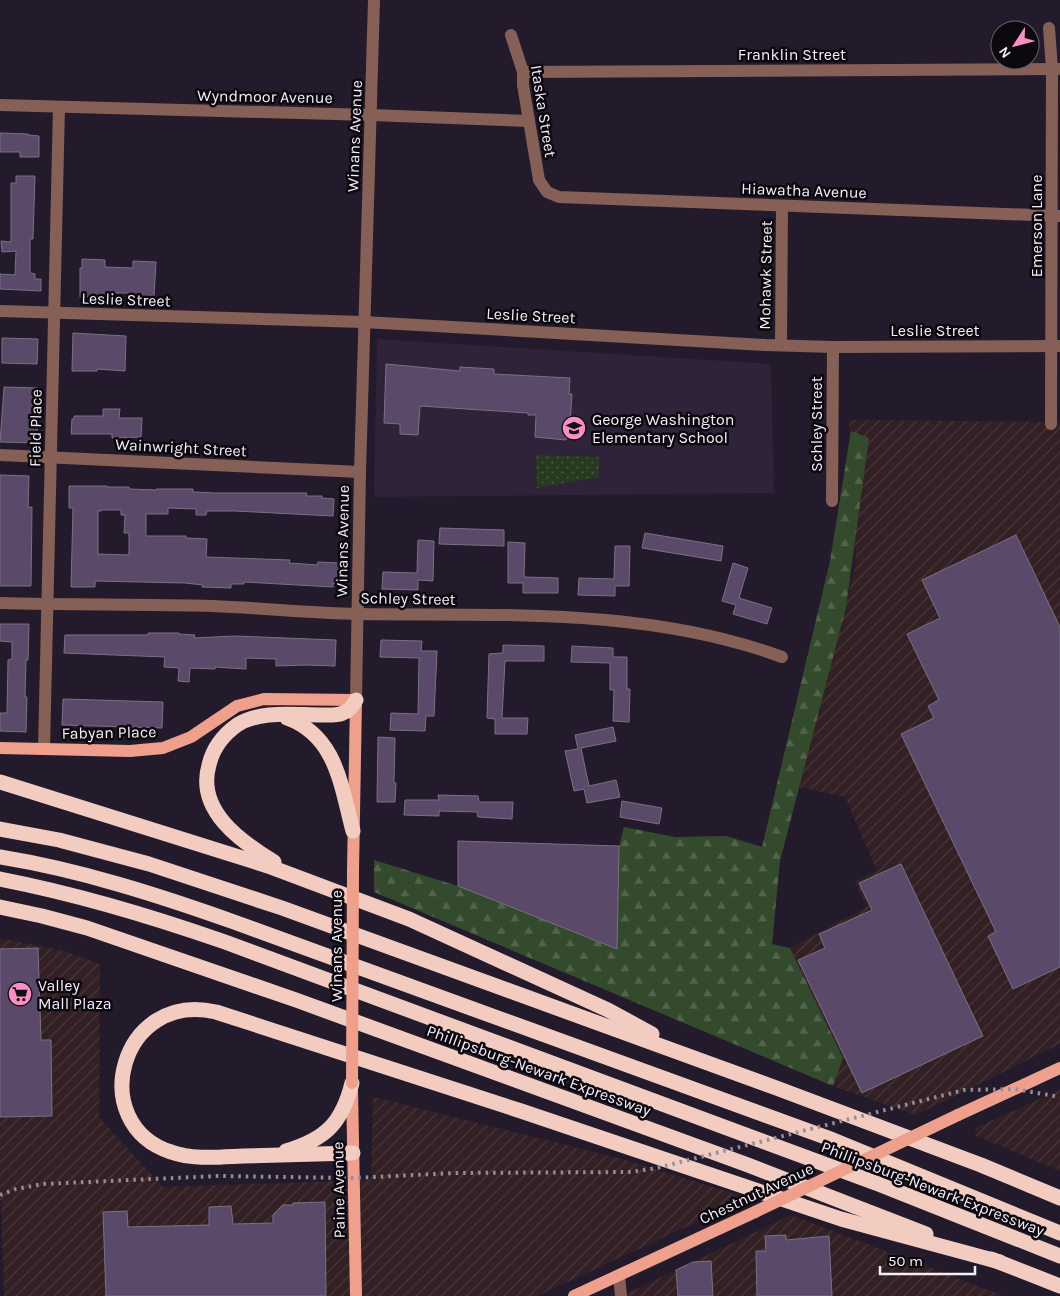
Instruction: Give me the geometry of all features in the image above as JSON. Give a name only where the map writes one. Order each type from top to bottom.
[{"type":"highway","points":[[300,878],[254,849],[231,831],[215,810],[206,786],[210,759],[223,737],[245,721],[268,715],[337,714],[348,710],[356,700]]},
{"type":"highway","points":[[268,715],[286,718],[302,724],[328,750],[340,778],[353,831]]},
{"type":"highway","points":[[0,782],[268,866],[409,919],[533,974],[608,1010],[697,1059]]},
{"type":"highway","points":[[0,829],[104,851],[194,878],[326,923],[981,1165],[1060,1198]]},
{"type":"highway","name":"Phillipsburg-Newark Expressway","points":[[0,857],[100,879],[225,919],[828,1138],[1060,1233]]},
{"type":"highway","name":"Phillipsburg-Newark Expressway","points":[[0,879],[136,912],[216,939],[881,1185],[1060,1256]]},
{"type":"highway","name":"Phillipsburg-Newark Expressway","points":[[0,907],[87,928],[296,1000],[748,1165],[1060,1286]]},
{"type":"highway","points":[[353,1154],[207,1157],[178,1154],[156,1146],[138,1129],[126,1109],[122,1093],[122,1077],[123,1067],[130,1050],[146,1029],[159,1019],[175,1012],[192,1009],[216,1012],[522,1111],[841,1219],[1000,1262]]},
{"type":"highway","points":[[260,1156],[295,1148],[322,1136],[339,1117],[347,1102],[352,1083]]},
{"type":"main road","name":"Fabyan Place","points":[[0,748],[152,750],[183,742],[228,710],[255,700],[356,700]]},
{"type":"main road","name":"Winans Avenue","points":[[352,1083],[353,831],[356,700]]},
{"type":"main road","name":"Chestnut Avenue","points":[[574,1296],[1060,1068]]},
{"type":"main road","name":"Paine Avenue","points":[[352,1083],[356,1296]]},
{"type":"street","name":"Winans Avenue","points":[[356,700],[360,472],[374,0]]},
{"type":"street","name":"Emerson Lane","points":[[1049,28],[1056,69],[1056,346],[1051,424]]},
{"type":"street","name":"Itaska Street","points":[[511,35],[523,72],[523,85],[540,180],[547,192]]},
{"type":"street","name":"Franklin Street","points":[[523,72],[1056,69]]},
{"type":"street","name":"Wyndmoor Avenue","points":[[0,105],[529,121]]},
{"type":"street","name":"Field Place","points":[[44,749],[49,604],[50,456],[59,107]]},
{"type":"street","name":"Hiawatha Avenue","points":[[547,192],[559,197],[1056,216]]},
{"type":"street","name":"Mohawk Street","points":[[781,345],[782,206]]},
{"type":"street","name":"Leslie Street","points":[[0,311],[364,322],[833,347],[1056,346]]},
{"type":"street","name":"Schley Street","points":[[832,501],[833,347]]},
{"type":"street","name":"Wainwright Street","points":[[0,455],[360,472]]},
{"type":"street","name":"Schley Street","points":[[0,603],[214,606],[357,614],[560,616],[663,626],[782,657]]},
{"type":"street","points":[[619,1276],[622,1296]]},
{"type":"shaded area","name":"George Washington Elementary School","points":[[377,339],[771,364],[774,493],[374,497]]},
{"type":"shaded area","points":[[849,420],[1060,422],[1060,1044],[916,1115],[833,1086],[843,1058],[790,948],[867,907],[855,882],[877,871],[845,797],[799,787],[856,564]]},
{"type":"shaded area","points":[[0,938],[64,951],[100,964],[99,1117],[163,1187],[371,1180],[373,1097],[622,1159],[748,1198],[538,1296],[4,1296],[0,1200]]},
{"type":"shaded area","points":[[1060,1090],[1060,1171],[976,1136],[975,1128]]},
{"type":"shaded area","points":[[791,1215],[975,1285],[1004,1296],[622,1296]]},
{"type":"green space","points":[[851,431],[869,438],[846,607],[780,861],[772,944],[790,948],[843,1058],[833,1086],[374,892],[374,860],[458,886],[617,949],[619,846],[624,827],[675,837],[726,836],[762,847],[830,561]]},
{"type":"green space","points":[[536,455],[599,457],[599,477],[537,488]]},
{"type":"building","points":[[0,133],[39,136],[39,157],[20,157],[20,152],[0,152]]},
{"type":"building","points":[[16,176],[35,176],[33,239],[30,239],[30,273],[35,274],[35,279],[41,279],[41,291],[0,289],[0,274],[15,275],[16,251],[2,252],[1,241],[11,242],[11,183],[16,183]]},
{"type":"building","points":[[82,259],[105,260],[105,267],[133,268],[133,261],[156,262],[154,296],[132,296],[132,293],[106,293],[103,297],[80,297],[80,268],[82,268]]},
{"type":"building","points":[[73,333],[126,336],[125,371],[97,369],[97,371],[72,371]]},
{"type":"building","points":[[2,338],[38,339],[37,364],[2,363]]},
{"type":"building","points":[[386,364],[460,371],[460,367],[494,369],[494,374],[570,378],[569,394],[572,394],[570,424],[567,424],[566,440],[535,437],[536,415],[528,415],[528,413],[420,406],[418,435],[400,434],[400,424],[384,423]]},
{"type":"building","points":[[4,387],[38,388],[37,443],[0,442]]},
{"type":"building","points":[[103,409],[120,409],[119,418],[142,418],[141,437],[112,438],[112,434],[71,434],[74,416],[103,416]]},
{"type":"building","points":[[0,475],[29,476],[28,507],[32,507],[31,586],[0,586]]},
{"type":"building","points":[[69,486],[129,487],[129,489],[156,490],[193,489],[193,492],[215,493],[307,493],[306,496],[322,496],[322,498],[334,499],[333,516],[235,511],[207,511],[206,515],[196,515],[196,509],[168,508],[168,514],[146,514],[146,536],[186,536],[186,538],[207,539],[206,557],[290,560],[289,563],[317,565],[318,562],[340,563],[340,584],[333,583],[333,587],[244,582],[244,584],[231,584],[231,588],[202,587],[203,585],[185,583],[95,581],[95,587],[71,587],[73,508],[69,508]],"holes":[[[121,510],[121,515],[125,515],[124,533],[129,533],[129,555],[98,554],[98,511]]]},
{"type":"building","points":[[440,528],[504,530],[504,546],[439,544]]},
{"type":"building","points":[[645,533],[723,546],[721,561],[642,548]]},
{"type":"building","points":[[1016,535],[1060,627],[1060,967],[1013,989],[988,936],[996,932],[901,734],[934,718],[928,706],[939,700],[907,634],[940,618],[922,580]]},
{"type":"building","points":[[418,540],[434,541],[433,581],[418,580],[418,590],[382,589],[383,572],[417,573]]},
{"type":"building","points":[[508,542],[525,543],[524,577],[558,578],[558,593],[523,593],[523,583],[508,583]]},
{"type":"building","points":[[615,546],[630,546],[629,586],[615,586],[615,596],[578,595],[579,578],[614,579]]},
{"type":"building","points":[[733,563],[748,568],[739,598],[772,608],[767,624],[733,614],[736,605],[722,601]]},
{"type":"building","points":[[0,624],[29,624],[28,660],[26,660],[26,732],[0,731],[0,713],[7,713],[8,660],[12,659],[12,642],[0,641]]},
{"type":"building","points":[[148,633],[179,633],[195,635],[194,638],[235,636],[336,640],[335,666],[276,666],[276,659],[246,658],[246,669],[190,668],[189,682],[178,681],[179,668],[164,667],[165,657],[64,653],[65,635],[148,635]]},
{"type":"building","points":[[381,640],[422,641],[421,651],[437,651],[434,716],[426,716],[425,731],[390,730],[391,713],[418,714],[419,658],[380,657]]},
{"type":"building","points":[[503,645],[544,646],[544,661],[505,661],[502,718],[528,718],[527,734],[495,734],[495,719],[487,718],[489,654],[503,653]]},
{"type":"building","points":[[572,646],[613,648],[613,657],[627,657],[627,689],[630,689],[629,722],[613,721],[614,690],[610,690],[610,663],[571,662]]},
{"type":"building","points":[[63,699],[163,702],[162,728],[62,725]]},
{"type":"building","points":[[613,727],[616,741],[581,748],[589,786],[616,780],[620,797],[587,803],[584,789],[574,791],[565,751],[578,749],[575,735]]},
{"type":"building","points":[[378,737],[395,738],[395,802],[377,802]]},
{"type":"building","points":[[438,795],[478,796],[479,802],[513,802],[512,819],[478,817],[477,812],[439,811],[439,816],[404,815],[405,800],[439,800]]},
{"type":"building","points":[[622,801],[662,808],[659,824],[620,817]]},
{"type":"building","points":[[458,841],[619,846],[617,949],[458,886]]},
{"type":"building","points":[[901,864],[983,1036],[862,1093],[798,960],[825,948],[819,934],[872,910],[859,883]]},
{"type":"building","name":"Valley Mall Plaza","points":[[38,948],[41,1040],[51,1040],[52,1116],[0,1117],[0,949]]},
{"type":"building","points":[[325,1202],[326,1296],[106,1296],[103,1212],[127,1211],[128,1227],[209,1225],[209,1207],[231,1206],[233,1224],[273,1223],[273,1215],[283,1205]]},
{"type":"building","points":[[786,1235],[786,1240],[829,1236],[832,1296],[757,1296],[756,1251],[766,1251],[765,1236]]},
{"type":"building","points":[[711,1261],[713,1296],[678,1296],[676,1270],[693,1262]]},
{"type":"railway","points":[[0,1195],[16,1189],[43,1184],[218,1176],[353,1178],[455,1173],[631,1172],[657,1168],[964,1090],[1015,1089],[1060,1097]]},
{"type":"place","name":"George Washington Elementary School","points":[[574,428]]},
{"type":"place","name":"Valley Mall Plaza","points":[[20,994]]}]
